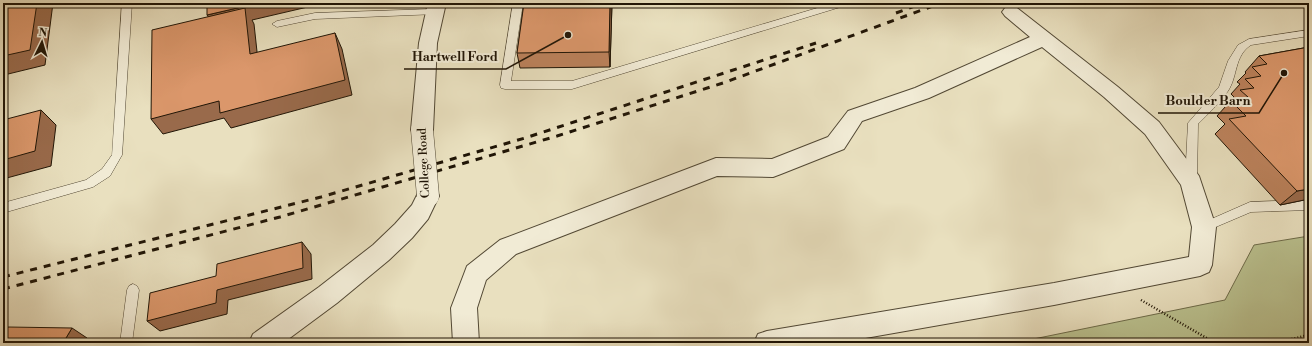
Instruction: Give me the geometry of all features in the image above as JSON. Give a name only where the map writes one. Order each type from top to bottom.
[{"type":"street","name":"College Road","points":[[262,343],[333,291],[370,261],[420,214],[426,204],[428,196],[422,130],[428,43],[436,8]]},
{"type":"street","points":[[767,343],[1113,283],[1200,265],[1204,227],[1191,182],[1152,128],[1111,92],[1011,12]]},
{"type":"street","points":[[466,343],[464,308],[476,274],[508,247],[716,166],[773,168],[836,143],[855,116],[922,93],[1043,39]]},
{"type":"lane","points":[[3,208],[89,184],[102,177],[112,166],[117,155],[127,3]]},
{"type":"lane","points":[[518,3],[505,85],[572,85],[844,3]]},
{"type":"lane","points":[[277,24],[315,16],[436,8]]},
{"type":"lane","points":[[1191,182],[1193,123],[1224,89],[1233,61],[1241,47],[1249,42],[1309,33]]},
{"type":"lane","points":[[1204,227],[1250,207],[1309,205]]},
{"type":"lane","points":[[126,343],[133,290]]},
{"type":"path","points":[[1113,283],[1215,343]]},
{"type":"path","points":[[1274,343],[1309,335]]},
{"type":"green space","points":[[1309,236],[1309,343],[1014,343],[1225,300],[1254,245]]},
{"type":"building","points":[[3,3],[37,3],[30,50],[3,56]]},
{"type":"building","points":[[207,3],[259,3],[207,15]]},
{"type":"building","points":[[524,3],[610,3],[609,52],[517,53]]},
{"type":"building","points":[[245,8],[250,54],[335,33],[345,80],[220,113],[219,101],[151,119],[152,30]]},
{"type":"building","points":[[1309,47],[1309,189],[1297,191],[1229,119],[1246,116],[1231,101],[1248,97],[1240,90],[1254,88],[1245,79],[1261,76],[1252,67],[1267,64],[1259,56]]},
{"type":"building","points":[[41,110],[35,151],[3,160],[3,120]]},
{"type":"building","points":[[302,242],[303,268],[217,290],[216,303],[147,321],[150,293],[216,276],[217,264]]},
{"type":"building","points":[[8,327],[72,328],[63,343],[3,343],[3,331],[6,331]]},
{"type":"railway","points":[[896,13],[923,3]]},
{"type":"railway","points":[[3,289],[280,217],[557,136],[723,83],[941,3]]},
{"type":"railway","points":[[3,277],[321,197],[525,138],[816,43]]},
{"type":"place","name":"Hartwell Ford","points":[[568,35]]},
{"type":"place","name":"Boulder Barn","points":[[1284,73]]}]
